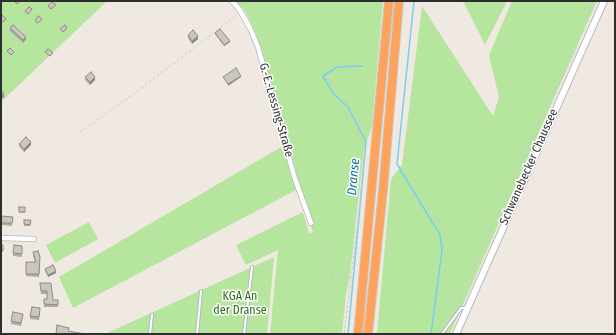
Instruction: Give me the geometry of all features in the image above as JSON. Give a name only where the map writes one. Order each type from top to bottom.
[{"type":"highway","points":[[358,334],[389,1]]},
{"type":"highway","points":[[368,334],[383,190],[399,1]]},
{"type":"main road","name":"Schwanebecker Chaussee","points":[[456,334],[604,1]]},
{"type":"street","name":"G.-E.-Lessing-Straße","points":[[232,1],[250,28],[258,47],[295,180],[311,223]]},
{"type":"street","points":[[1,238],[34,239]]},
{"type":"lane","points":[[244,334],[252,267]]},
{"type":"lane","points":[[197,334],[201,291]]},
{"type":"lane","points":[[443,334],[448,324],[461,308],[468,308]]},
{"type":"lane","points":[[150,334],[152,315]]},
{"type":"path","points":[[443,334],[447,320],[456,307],[546,105],[562,79],[576,49],[580,30],[593,1]]},
{"type":"path","points":[[80,132],[132,96],[240,12]]},
{"type":"path","points":[[328,79],[356,116],[356,120],[354,122],[365,148],[352,279],[344,334]]},
{"type":"path","points":[[311,223],[331,270],[332,278],[326,334]]},
{"type":"path","points":[[331,270],[352,279]]},
{"type":"green space","points":[[1,1],[107,1],[1,102]]},
{"type":"green space","points":[[236,1],[383,1],[372,127],[364,149],[342,334],[270,334],[278,250],[246,265],[236,245],[303,212],[309,234],[313,232],[256,33],[245,11]]},
{"type":"green space","points":[[463,1],[507,1],[485,45]]},
{"type":"green space","points":[[512,1],[597,1],[450,334],[377,334],[391,179],[402,165],[422,6],[493,116],[499,97],[489,55]]},
{"type":"green space","points":[[283,146],[296,190],[73,308],[59,277]]},
{"type":"green space","points":[[89,222],[98,239],[55,263],[46,245]]},
{"type":"green space","name":"KGA An der Dranse","points":[[274,257],[267,334],[105,334]]},
{"type":"building","points":[[52,2],[56,5],[51,9],[48,6]]},
{"type":"building","points":[[29,7],[32,9],[28,14],[25,11]]},
{"type":"building","points":[[2,15],[6,19],[3,22],[1,20]]},
{"type":"building","points":[[38,16],[42,19],[38,23],[35,21]]},
{"type":"building","points":[[13,25],[26,37],[23,40],[10,28]]},
{"type":"building","points":[[65,25],[67,28],[63,32],[60,29]]},
{"type":"building","points":[[220,29],[230,41],[224,45],[215,33]]},
{"type":"building","points":[[193,30],[198,36],[192,41],[188,35]]},
{"type":"building","points":[[10,48],[14,52],[11,55],[7,51]]},
{"type":"building","points":[[48,49],[53,53],[50,56],[45,52]]},
{"type":"building","points":[[236,68],[241,76],[228,84],[223,77]]},
{"type":"building","points":[[91,72],[95,77],[90,82],[85,77]]},
{"type":"building","points":[[26,137],[31,142],[24,149],[19,144]]},
{"type":"building","points":[[19,207],[25,207],[25,212],[19,212]]},
{"type":"building","points":[[1,216],[13,217],[12,223],[1,223]]},
{"type":"building","points":[[24,220],[31,220],[30,225],[24,224]]},
{"type":"building","points":[[1,245],[3,245],[3,251],[1,251]]},
{"type":"building","points":[[14,245],[22,246],[22,254],[13,253]]},
{"type":"building","points":[[38,251],[40,257],[39,274],[26,274],[26,262],[36,262],[33,252]]},
{"type":"building","points":[[53,265],[56,271],[48,275],[45,269]]},
{"type":"building","points":[[40,283],[51,283],[53,300],[58,300],[58,305],[44,304],[44,299],[47,299],[47,291],[41,291]]},
{"type":"building","points":[[32,307],[40,308],[39,317],[30,316]]},
{"type":"building","points":[[13,312],[23,314],[21,323],[11,321]]},
{"type":"building","points":[[57,325],[69,328],[68,331],[85,334],[56,334]]},
{"type":"waterway","points":[[414,1],[397,164],[440,235],[442,250],[431,334]]},
{"type":"waterway","name":"Dranse","points":[[348,334],[366,142],[348,107],[333,93],[323,76],[337,67],[362,66]]}]
